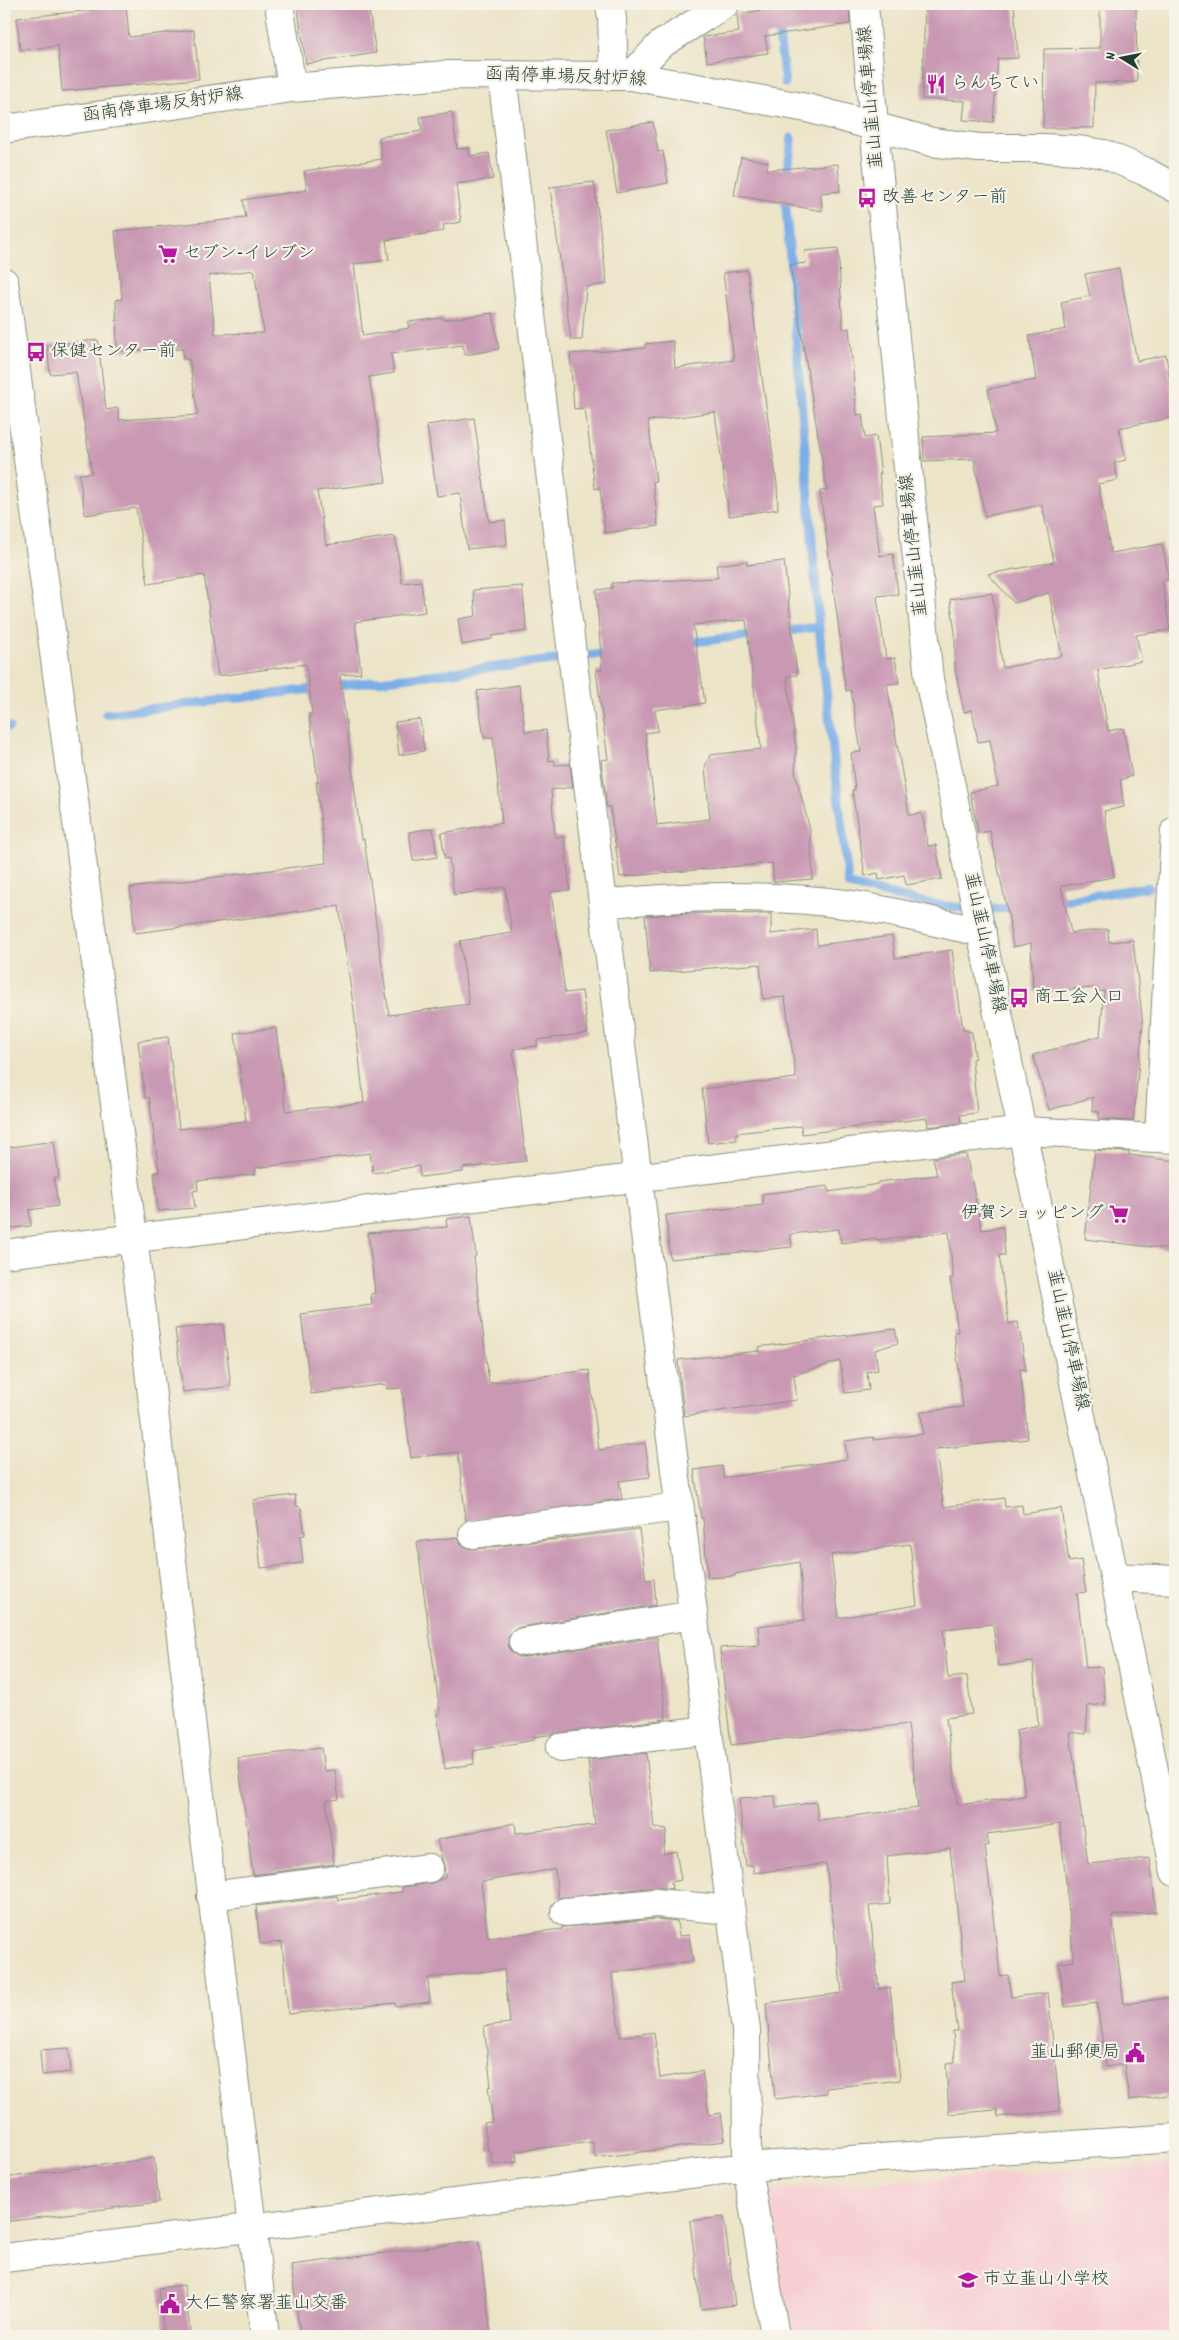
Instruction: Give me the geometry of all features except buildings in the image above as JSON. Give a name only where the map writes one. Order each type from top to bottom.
[{"type":"street","points":[[278,4],[292,88]]},
{"type":"street","points":[[610,4],[622,76],[660,45],[725,4]]},
{"type":"street","name":"韮山韮山停車場線","points":[[864,4],[874,127],[929,679],[1024,1130],[1175,1872]]},
{"type":"street","name":"函南停車場反射炉線","points":[[4,129],[292,88],[445,75],[622,76],[807,108],[932,142],[979,148],[1044,148],[1104,154],[1144,171],[1175,188]]},
{"type":"street","points":[[502,75],[603,904],[746,2030],[747,2167],[775,2336]]},
{"type":"street","points":[[4,282],[133,1237],[265,2336]]},
{"type":"street","points":[[4,1254],[1024,1130],[1167,1138],[1175,831]]},
{"type":"street","points":[[603,904],[680,897],[780,898],[845,904],[892,912],[982,932]]},
{"type":"street","points":[[474,1534],[679,1507]]},
{"type":"street","points":[[1115,1576],[1175,1580]]},
{"type":"street","points":[[523,1642],[693,1615]]},
{"type":"street","points":[[560,1748],[708,1730]]},
{"type":"street","points":[[211,1896],[429,1868]]},
{"type":"street","points":[[565,1912],[656,1903],[731,1910]]},
{"type":"street","points":[[4,2258],[747,2167],[1175,2138]]},
{"type":"shaded area","name":"市立韮山小学校","points":[[1175,2163],[1175,2336],[771,2336],[753,2208],[777,2188]]},
{"type":"waterway","points":[[775,4],[785,83]]},
{"type":"waterway","points":[[785,179],[791,138]]},
{"type":"waterway","points":[[785,195],[819,627],[848,882],[849,885],[933,904],[975,909],[1017,907]]},
{"type":"waterway","points":[[780,632],[819,627]]},
{"type":"waterway","points":[[686,643],[760,634]]},
{"type":"waterway","points":[[106,714],[611,653]]},
{"type":"waterway","points":[[4,728],[9,727]]},
{"type":"waterway","points":[[1052,902],[1148,887]]},
{"type":"place","name":"らんちてい","points":[[936,84]]},
{"type":"place","name":"改善センター前","points":[[867,198]]},
{"type":"place","name":"セブン-イレブン","points":[[168,254]]},
{"type":"place","name":"保健センター前","points":[[36,352]]},
{"type":"place","name":"商工会入口","points":[[1019,998]]},
{"type":"place","name":"伊賀ショッピング","points":[[1119,1214]]},
{"type":"place","name":"韮山郵便局","points":[[1135,2053]]},
{"type":"place","name":"市立韮山小学校","points":[[968,2280]]},
{"type":"place","name":"大仁警察署韮山交番","points":[[170,2304]]}]
